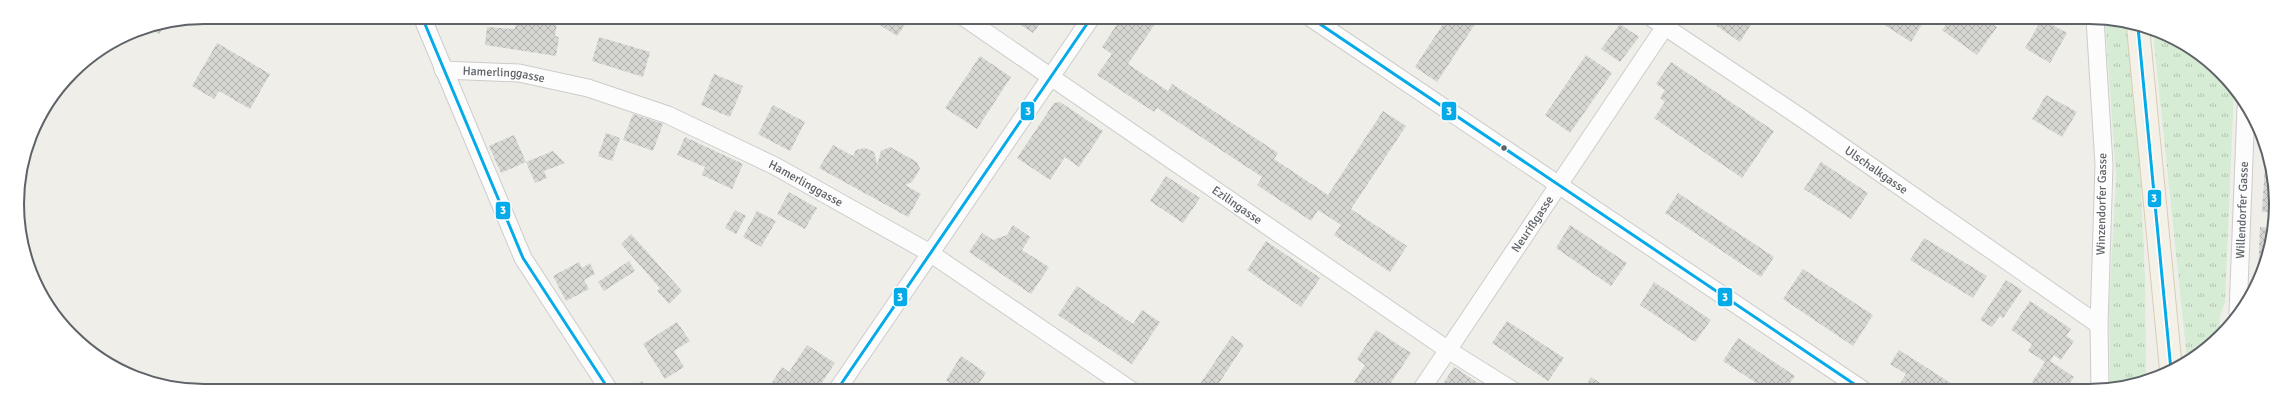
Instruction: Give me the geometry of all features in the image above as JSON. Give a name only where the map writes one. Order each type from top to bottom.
[{"type":"main road","points":[[2138,31],[2170,364]]},
{"type":"street","points":[[425,24],[442,70],[523,258],[604,384]]},
{"type":"street","name":"Ezilingasse","points":[[973,24],[1448,350],[1502,384]]},
{"type":"street","points":[[841,384],[1087,24]]},
{"type":"street","points":[[1320,24],[1854,384]]},
{"type":"street","name":"Neurißgasse","points":[[1424,384],[1559,184],[1660,24]]},
{"type":"street","name":"Ulschalkgasse","points":[[1666,24],[2099,325]]},
{"type":"street","name":"Winzendorfer Gasse","points":[[2095,24],[2104,165],[2099,325],[2100,384]]},
{"type":"street","name":"Hamerlinggasse","points":[[442,70],[519,73],[588,88],[668,115],[775,166],[930,253],[1122,384]]},
{"type":"street","name":"Willendorfer Gasse","points":[[2238,305],[2246,115]]},
{"type":"green space","points":[[2105,25],[2127,28],[2139,149],[2145,276],[2146,374],[2124,381],[2110,382],[2109,307],[2116,176]]},
{"type":"green space","points":[[2153,36],[2179,48],[2199,61],[2234,96],[2225,302],[2220,316],[2219,328],[2199,347],[2187,355]]},
{"type":"building","points":[[515,24],[557,24],[555,36],[559,37],[556,56],[485,45],[487,27],[515,29]]},
{"type":"building","points":[[878,24],[906,24],[897,36]]},
{"type":"building","points":[[1019,24],[1040,24],[1033,33]]},
{"type":"building","points":[[1117,24],[1155,24],[1128,64],[1168,91],[1172,84],[1278,153],[1274,159],[1328,195],[1383,111],[1406,126],[1351,209],[1407,246],[1390,272],[1334,235],[1341,225],[1318,210],[1311,221],[1257,185],[1262,177],[1157,108],[1154,112],[1097,75],[1112,54],[1102,47]]},
{"type":"building","points":[[1443,24],[1475,24],[1437,82],[1415,67]]},
{"type":"building","points":[[1620,24],[1639,37],[1620,62],[1601,49]]},
{"type":"building","points":[[1714,24],[1751,24],[1740,42]]},
{"type":"building","points":[[1883,24],[1922,24],[1911,42]]},
{"type":"building","points":[[1946,24],[1993,24],[1997,27],[1977,55],[1942,30]]},
{"type":"building","points":[[2039,24],[2051,24],[2067,33],[2050,63],[2025,48]]},
{"type":"building","points":[[163,29],[159,34],[154,31]]},
{"type":"building","points":[[599,37],[650,52],[643,77],[592,61]]},
{"type":"building","points":[[217,43],[270,74],[250,109],[219,91],[214,99],[192,86]]},
{"type":"building","points":[[1586,55],[1612,73],[1570,133],[1545,115]]},
{"type":"building","points":[[980,56],[1011,77],[977,129],[945,108]]},
{"type":"building","points":[[1671,62],[1774,131],[1742,178],[1654,118],[1665,102],[1660,98],[1665,90],[1656,84]]},
{"type":"building","points":[[714,74],[743,86],[730,117],[701,105]]},
{"type":"building","points":[[2046,95],[2077,112],[2062,137],[2032,119]]},
{"type":"building","points":[[1060,102],[1103,131],[1079,167],[1065,157],[1050,180],[1017,158],[1054,103]]},
{"type":"building","points":[[773,105],[805,122],[790,151],[758,134]]},
{"type":"building","points":[[633,114],[663,124],[653,151],[623,140]]},
{"type":"building","points":[[606,133],[620,138],[612,161],[598,156]]},
{"type":"building","points":[[514,135],[526,162],[501,173],[489,146]]},
{"type":"building","points":[[685,137],[743,164],[732,189],[702,175],[705,167],[677,155]]},
{"type":"building","points":[[833,145],[853,156],[856,150],[865,148],[874,152],[877,162],[876,169],[881,151],[890,147],[917,162],[920,169],[912,182],[905,185],[921,194],[908,217],[819,168]]},
{"type":"building","points":[[553,151],[565,163],[544,171],[547,178],[535,183],[526,162]]},
{"type":"building","points":[[1821,162],[1868,193],[1851,219],[1804,189]]},
{"type":"building","points":[[2265,165],[2269,192],[2269,212],[2262,212]]},
{"type":"building","points":[[1166,176],[1200,198],[1183,223],[1150,201]]},
{"type":"building","points":[[789,192],[817,208],[805,229],[777,214]]},
{"type":"building","points":[[1678,193],[1774,257],[1761,277],[1665,213]]},
{"type":"building","points":[[735,210],[746,216],[736,234],[725,228]]},
{"type":"building","points":[[757,211],[776,221],[761,247],[743,237]]},
{"type":"building","points":[[1013,225],[1030,237],[1022,250],[1049,267],[1031,294],[969,252],[982,233],[993,240],[1007,235]]},
{"type":"building","points":[[1570,225],[1627,263],[1611,286],[1556,248]]},
{"type":"building","points":[[2260,227],[2267,227],[2266,239],[2259,263]]},
{"type":"building","points":[[631,234],[682,291],[669,304],[657,291],[660,288],[621,244]]},
{"type":"building","points":[[1924,238],[1987,276],[1973,298],[1910,260]]},
{"type":"building","points":[[1266,241],[1320,278],[1301,307],[1247,270]]},
{"type":"building","points":[[629,261],[635,271],[604,291],[598,282]]},
{"type":"building","points":[[579,262],[582,268],[590,263],[595,274],[584,280],[589,289],[566,301],[553,276]]},
{"type":"building","points":[[1803,269],[1873,315],[1853,346],[1783,299]]},
{"type":"building","points":[[2006,280],[2022,290],[2003,318],[2000,316],[1992,327],[1980,320]]},
{"type":"building","points":[[1654,282],[1711,320],[1695,342],[1640,305]]},
{"type":"building","points":[[1077,286],[1133,324],[1142,310],[1160,322],[1132,364],[1058,315]]},
{"type":"building","points":[[2030,301],[2071,329],[2066,336],[2074,341],[2061,360],[2054,355],[2050,361],[2074,377],[2070,384],[2035,384],[2032,382],[2045,362],[2028,351],[2032,344],[2011,330]]},
{"type":"building","points":[[1507,321],[1564,358],[1548,381],[1492,343]]},
{"type":"building","points":[[677,322],[690,341],[674,351],[684,367],[665,379],[643,344]]},
{"type":"building","points":[[1376,330],[1411,353],[1390,384],[1357,384],[1354,382],[1365,365],[1357,359]]},
{"type":"building","points":[[1232,336],[1244,345],[1218,384],[1200,384]]},
{"type":"building","points":[[1738,338],[1795,376],[1789,384],[1758,384],[1723,361]]},
{"type":"building","points":[[807,345],[835,363],[821,384],[771,384],[782,367],[789,372]]},
{"type":"building","points":[[1899,350],[1952,384],[1900,384],[1906,374],[1890,364]]},
{"type":"building","points":[[961,356],[986,373],[978,384],[952,384],[946,380]]},
{"type":"building","points":[[1454,367],[1480,384],[1443,384]]},
{"type":"building","points":[[1591,377],[1602,384],[1587,384]]},
{"type":"transit line","name":"3","points":[[425,24],[523,258],[605,384]]},
{"type":"transit line","name":"3","points":[[841,384],[1087,24]]},
{"type":"transit line","name":"3","points":[[1320,24],[1854,384]]},
{"type":"transit line","name":"3","points":[[2138,31],[2170,364]]}]
